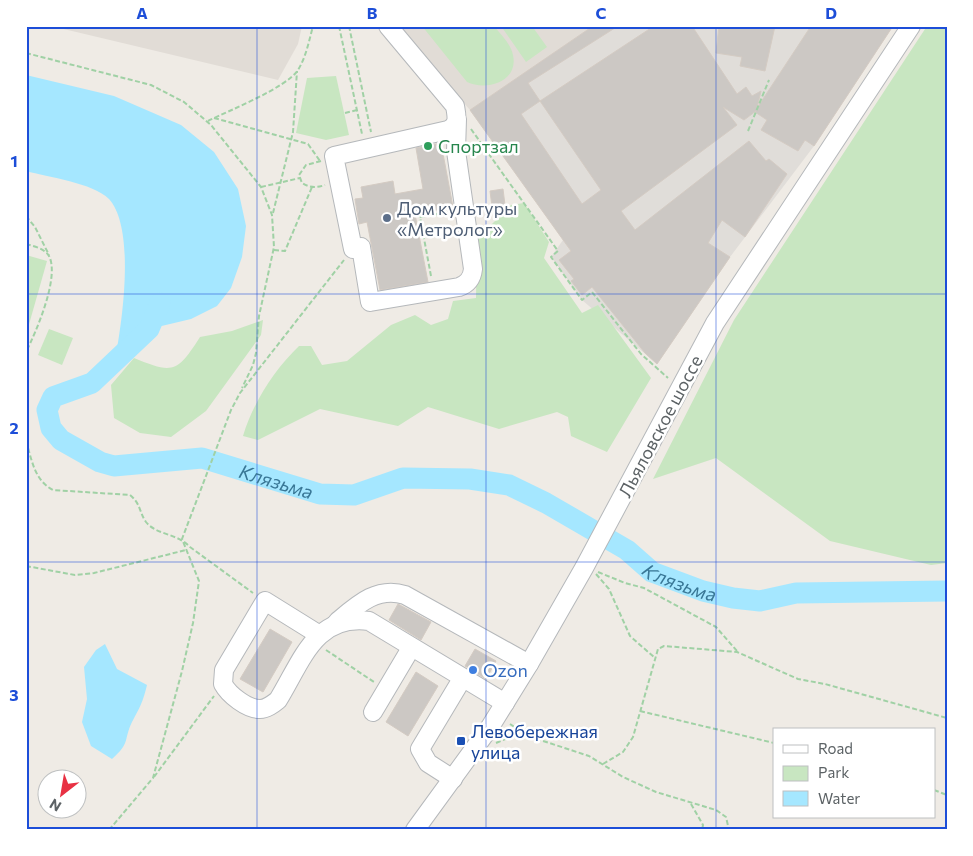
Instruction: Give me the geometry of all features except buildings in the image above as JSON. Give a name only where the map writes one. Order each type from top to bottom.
[{"type":"street","points":[[388,26],[456,112],[456,151],[472,275],[465,285],[370,302],[361,248],[354,249],[339,182],[327,160],[334,156],[369,147],[448,130],[454,125],[456,112]]},
{"type":"street","name":"Льяловское шоссе","points":[[415,830],[477,746],[529,664],[584,568],[715,323],[911,26]]},
{"type":"street","points":[[316,638],[264,601],[224,670],[223,684],[231,695],[250,706],[260,709],[269,707],[278,700],[316,638],[362,602],[393,591],[405,595],[529,664]]},
{"type":"street","points":[[337,622],[353,619],[368,621],[462,679],[501,709]]},
{"type":"street","points":[[373,712],[411,648]]},
{"type":"street","points":[[453,779],[428,763],[420,749],[462,679]]},
{"type":"path","points":[[208,122],[286,82],[297,71],[305,55],[313,26]]},
{"type":"path","points":[[339,26],[357,110],[369,147]]},
{"type":"path","points":[[349,26],[369,147]]},
{"type":"path","points":[[26,53],[151,85],[184,102],[208,122],[262,187],[272,215],[274,250],[259,316],[254,365],[230,410],[182,538],[199,581],[194,615],[174,703],[152,778]]},
{"type":"path","points":[[272,215],[291,139],[297,71]]},
{"type":"path","points":[[748,131],[769,80]]},
{"type":"path","points":[[344,113],[357,110]]},
{"type":"path","points":[[456,112],[558,251],[551,258],[582,300],[592,292],[641,354],[680,388]]},
{"type":"path","points":[[214,118],[308,144],[327,160]]},
{"type":"path","points":[[327,160],[306,165],[301,171],[300,178],[302,183],[312,187],[339,182]]},
{"type":"path","points":[[262,187],[300,178]]},
{"type":"path","points":[[274,250],[285,250],[312,187]]},
{"type":"path","points":[[433,291],[420,218],[464,209]]},
{"type":"path","points":[[26,216],[35,227],[49,255],[52,266],[49,288],[36,332],[26,352]]},
{"type":"path","points":[[26,244],[37,247],[49,255]]},
{"type":"path","points":[[240,393],[354,249]]},
{"type":"path","points":[[26,441],[35,472],[44,486],[53,490],[130,495],[138,502],[146,522],[160,531],[182,538],[190,547],[264,601]]},
{"type":"path","points":[[26,566],[75,575],[94,573],[186,550]]},
{"type":"path","points":[[584,568],[644,588],[716,627],[738,652]]},
{"type":"path","points":[[584,568],[600,576],[617,605],[630,636],[655,658]]},
{"type":"path","points":[[316,638],[386,690]]},
{"type":"path","points":[[602,764],[623,752],[633,737],[658,649],[664,646],[738,652],[798,679],[825,684],[947,718]]},
{"type":"path","points":[[109,830],[152,778],[223,684]]},
{"type":"path","points":[[501,709],[528,736]]},
{"type":"path","points":[[640,711],[773,743]]},
{"type":"path","points":[[477,746],[489,746],[510,737],[528,736],[589,756],[623,777],[691,804],[716,810],[726,817],[729,830]]},
{"type":"path","points":[[691,804],[703,825],[702,830]]},
{"type":"shaded area","points":[[51,26],[302,26],[298,44],[278,80]]},
{"type":"shaded area","points":[[396,26],[593,26],[470,110]]},
{"type":"shaded area","points":[[593,26],[893,26],[814,146],[730,257],[657,364],[582,300],[551,257],[563,240],[470,110]]},
{"type":"green space","points":[[422,26],[494,26],[512,51],[514,64],[511,72],[506,78],[491,85],[475,85],[467,82]]},
{"type":"green space","points":[[501,26],[532,26],[547,47],[526,62]]},
{"type":"green space","points":[[927,26],[947,26],[947,563],[931,565],[830,541],[716,458],[653,479],[734,320]]},
{"type":"green space","points":[[336,76],[349,135],[326,140],[296,133],[307,78]]},
{"type":"green space","points":[[524,203],[549,242],[544,258],[582,313],[598,305],[651,378],[607,452],[571,436],[568,417],[557,412],[499,429],[428,407],[398,426],[320,409],[258,440],[243,436],[252,411],[265,388],[299,346],[311,346],[322,365],[347,361],[391,325],[415,315],[431,325],[448,319],[453,301],[476,298],[477,239],[511,205]]},
{"type":"green space","points":[[26,255],[47,261],[26,335]]},
{"type":"green space","points":[[263,320],[261,335],[206,411],[171,437],[140,433],[114,418],[111,385],[134,358],[158,367],[173,367],[185,358],[200,337],[232,331]]},
{"type":"green space","points":[[49,329],[73,338],[62,365],[38,355]]},
{"type":"water","points":[[26,75],[114,96],[181,125],[214,152],[238,189],[246,226],[242,257],[231,288],[217,306],[191,319],[149,329],[115,360],[121,323],[125,277],[125,253],[117,213],[109,199],[102,193],[70,181],[26,171]]},
{"type":"water","points":[[105,644],[117,669],[147,685],[143,700],[129,728],[124,745],[112,759],[91,746],[82,722],[87,699],[84,667],[96,650]]},
{"type":"waterway","name":"Клязьма","points":[[160,303],[149,329],[92,383],[53,397],[47,410],[51,428],[61,440],[100,462],[114,466],[202,458],[320,494],[354,495],[403,478],[470,479],[509,485],[546,503],[627,550],[652,572],[703,591],[733,598],[760,601],[796,593],[947,591]]},
{"type":"place","name":"Спортзал","points":[[428,146]]},
{"type":"place","name":"Дом культуры «Метролог»","points":[[387,218]]},
{"type":"place","name":"Ozon","points":[[473,670]]},
{"type":"place","name":"Левобережная улица","points":[[461,741]]}]
